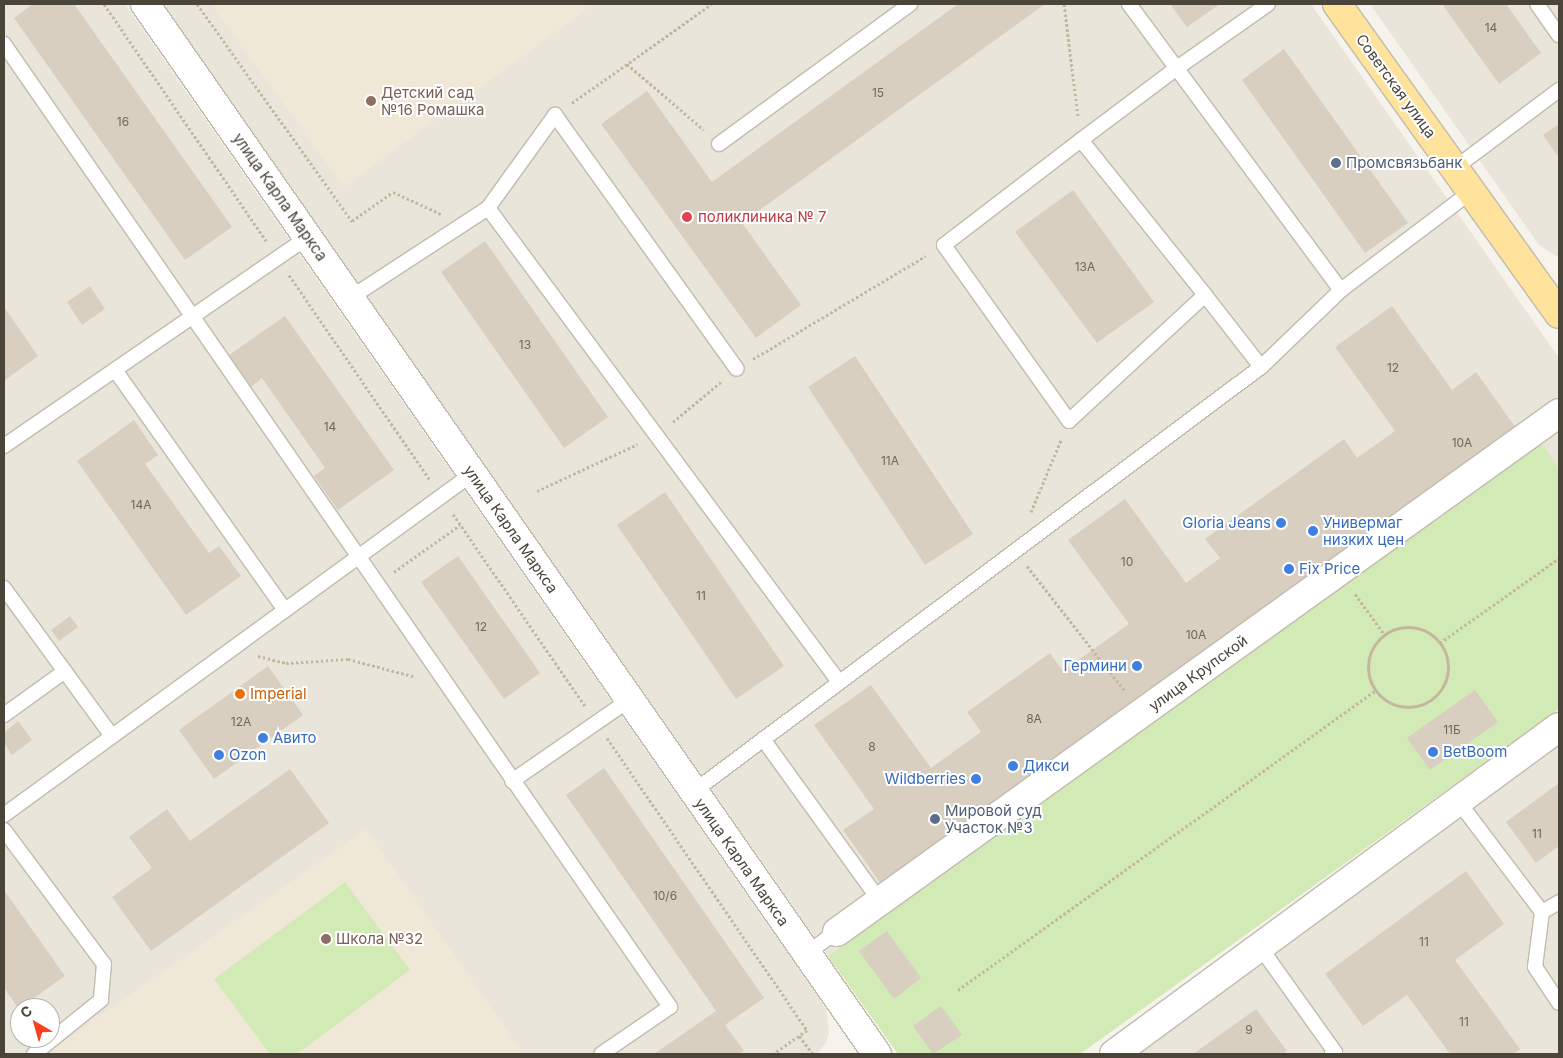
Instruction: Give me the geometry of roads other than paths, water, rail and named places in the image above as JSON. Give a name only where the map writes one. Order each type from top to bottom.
[{"type":"main road","name":"Советская улица","points":[[1337,4],[1559,314]]},
{"type":"street","name":"улица Карла Маркса","points":[[145,4],[806,954],[864,1050]]},
{"type":"street","name":"улица Крупской","points":[[837,932],[1559,413]]},
{"type":"street","points":[[1114,1054],[1559,727]]},
{"type":"lane","points":[[719,144],[910,4]]},
{"type":"lane","points":[[1129,4],[1342,290]]},
{"type":"lane","points":[[1206,295],[1069,420],[944,245],[1177,68],[1268,4]]},
{"type":"lane","points":[[1537,4],[1559,35]]},
{"type":"lane","points":[[4,44],[193,315],[444,684],[670,1007],[601,1054]]},
{"type":"lane","points":[[1455,168],[1559,90]]},
{"type":"lane","points":[[350,298],[488,208],[555,115],[737,369]]},
{"type":"lane","points":[[1081,140],[1206,295],[1261,367]]},
{"type":"lane","points":[[693,792],[1261,367],[1342,290],[1472,191]]},
{"type":"lane","points":[[488,208],[839,682]]},
{"type":"lane","points":[[4,446],[308,237]]},
{"type":"lane","points":[[115,370],[285,610]]},
{"type":"lane","points":[[4,815],[472,474]]},
{"type":"lane","points":[[4,588],[112,736]]},
{"type":"lane","points":[[4,715],[65,671]]},
{"type":"lane","points":[[512,780],[629,700]]},
{"type":"lane","points":[[763,739],[880,901],[806,954]]},
{"type":"lane","points":[[1458,801],[1542,912],[1534,967],[1559,1003]]},
{"type":"lane","points":[[4,830],[104,964],[101,1000],[34,1054]]},
{"type":"lane","points":[[1542,912],[1559,902]]},
{"type":"lane","points":[[1260,947],[1335,1052],[1332,1054]]},
{"type":"place","name":"Детский сад №16 Ромашка","points":[[371,101]]},
{"type":"place","name":"Промсвязьбанк","points":[[1336,163]]},
{"type":"place","name":"поликлиника № 7","points":[[687,217]]},
{"type":"place","name":"Gloria Jeans","points":[[1281,523]]},
{"type":"place","name":"Универмаг низких цен","points":[[1313,531]]},
{"type":"place","name":"Fix Price","points":[[1289,569]]},
{"type":"place","name":"Гермини","points":[[1137,666]]},
{"type":"place","name":"Imperial","points":[[240,694]]},
{"type":"place","name":"Авито","points":[[263,738]]},
{"type":"place","name":"BetBoom","points":[[1433,752]]},
{"type":"place","name":"Ozon","points":[[219,755]]},
{"type":"place","name":"Дикси","points":[[1013,766]]},
{"type":"place","name":"Wildberries","points":[[976,779]]},
{"type":"place","name":"Мировой суд Участок №3","points":[[935,819]]},
{"type":"place","name":"Школа №32","points":[[326,939]]}]
